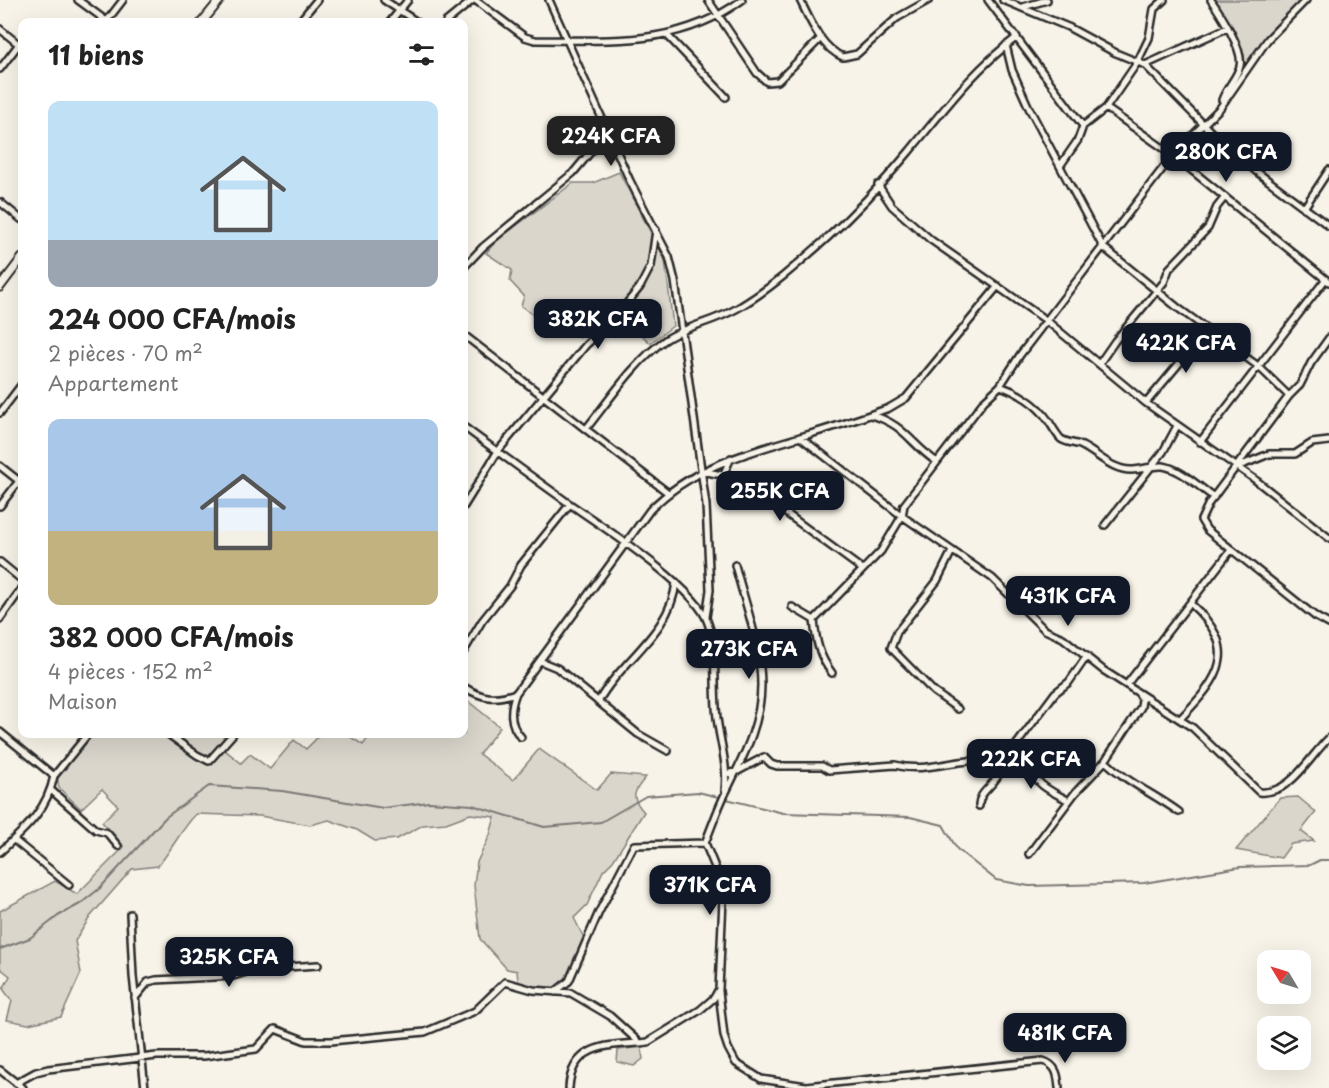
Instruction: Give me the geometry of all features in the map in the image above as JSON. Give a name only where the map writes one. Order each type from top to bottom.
[{"type":"street","points":[[78,0],[102,18]]},
{"type":"street","points":[[110,18],[123,0]]},
{"type":"street","points":[[205,18],[220,0]]},
{"type":"street","points":[[302,18],[317,0]]},
{"type":"street","points":[[384,0],[410,18]]},
{"type":"street","points":[[394,18],[408,0]]},
{"type":"street","points":[[451,18],[474,0],[530,39],[626,40],[667,35],[719,16],[742,0]]},
{"type":"street","points":[[549,0],[630,181],[669,257],[675,281],[706,505],[710,590],[706,617]]},
{"type":"street","points":[[708,0],[757,73],[767,82],[778,81],[821,38]]},
{"type":"street","points":[[800,0],[821,38],[837,55],[851,57],[869,45],[897,18],[928,0]]},
{"type":"street","points":[[988,0],[1083,126]]},
{"type":"street","points":[[1003,0],[1068,27],[1145,65],[1203,123],[1257,172],[1329,226]]},
{"type":"street","points":[[1021,7],[1047,0]]},
{"type":"street","points":[[1060,166],[1078,140],[1083,126],[1106,108],[1137,63],[1149,39],[1154,9],[1164,0]]},
{"type":"street","points":[[1211,0],[1238,47],[1240,63],[1220,108]]},
{"type":"street","points":[[832,673],[817,645],[814,620],[880,551],[902,516],[904,505],[984,401],[1000,386],[1020,355],[1173,155],[1220,108],[1268,39],[1306,0]]},
{"type":"street","points":[[1145,65],[1227,28]]},
{"type":"street","points":[[0,29],[18,43]]},
{"type":"street","points":[[667,35],[726,97]]},
{"type":"street","points":[[586,429],[646,357],[665,340],[735,309],[764,290],[825,240],[907,154],[951,99],[1017,37]]},
{"type":"street","points":[[1006,45],[1012,70],[1029,108],[1103,247],[1156,290],[1258,366],[1289,396]]},
{"type":"street","points":[[0,69],[18,48]]},
{"type":"street","points":[[1106,108],[1173,155],[1327,281],[1200,442]]},
{"type":"street","points":[[468,263],[483,247],[573,173],[608,131]]},
{"type":"street","points":[[1304,208],[1329,170]]},
{"type":"street","points":[[878,185],[892,206],[906,221],[1047,321],[1146,403],[1236,467],[1329,538]]},
{"type":"street","points":[[1100,364],[1115,341],[1164,282],[1169,269],[1208,228],[1217,207],[1225,197]]},
{"type":"street","points":[[0,202],[18,217]]},
{"type":"street","points":[[468,500],[498,452],[586,345],[615,318],[640,287],[651,266],[656,230]]},
{"type":"street","points":[[0,286],[18,265]]},
{"type":"street","points":[[521,737],[516,732],[511,707],[516,693],[627,545],[650,510],[667,492],[701,471],[731,458],[870,415],[906,398],[998,286]]},
{"type":"street","points":[[1146,403],[1208,329]]},
{"type":"street","points":[[468,337],[667,492]]},
{"type":"street","points":[[1329,338],[1311,363],[1300,385],[1289,396],[1236,467],[1202,514],[1201,519],[1207,530],[1231,550],[1316,617],[1329,624]]},
{"type":"street","points":[[1000,386],[1015,392],[1034,405],[1046,417],[1060,438],[1081,446],[1100,459],[1123,469],[1163,466],[1214,497]]},
{"type":"street","points":[[0,413],[18,389]]},
{"type":"street","points":[[870,415],[895,424],[921,452],[936,462]]},
{"type":"street","points":[[1105,525],[1163,452],[1178,426]]},
{"type":"street","points":[[468,430],[676,582],[697,603],[706,617],[712,642],[716,717],[726,774],[725,794]]},
{"type":"street","points":[[800,437],[902,516],[992,578],[1045,630],[1063,638],[1103,670],[1180,719],[1222,755],[1237,773],[1259,792],[1269,793],[1283,787],[1329,738]]},
{"type":"street","points":[[1236,467],[1269,454],[1295,454],[1312,443],[1329,441]]},
{"type":"street","points":[[727,476],[725,471],[731,458]]},
{"type":"street","points":[[0,466],[18,477]]},
{"type":"street","points":[[701,471],[727,476],[771,501],[862,568]]},
{"type":"street","points":[[0,506],[18,483]]},
{"type":"street","points":[[468,644],[482,621],[510,586],[521,565],[570,504]]},
{"type":"street","points":[[1127,684],[1231,550]]},
{"type":"street","points":[[952,551],[937,581],[897,632],[891,648],[928,686],[958,709]]},
{"type":"street","points":[[0,562],[18,576]]},
{"type":"street","points":[[735,565],[759,661],[761,684],[754,731],[705,843],[721,886],[719,989],[724,1036],[736,1063],[761,1079],[806,1086],[1043,1061],[1054,1066],[1058,1074],[1059,1088]]},
{"type":"street","points":[[598,702],[620,670],[631,663],[639,648],[660,627],[674,598],[676,582]]},
{"type":"street","points":[[0,619],[18,594]]},
{"type":"street","points":[[1180,719],[1206,690],[1221,664],[1218,636],[1206,617],[1191,603]]},
{"type":"street","points":[[792,607],[814,620]]},
{"type":"street","points":[[979,806],[979,798],[999,776],[1002,764],[1055,693],[1069,682],[1087,656]]},
{"type":"street","points":[[540,661],[557,668],[638,734],[668,751]]},
{"type":"street","points":[[468,690],[489,699],[498,699],[516,693]]},
{"type":"street","points":[[1029,854],[1069,801],[1105,761],[1141,707],[1142,699],[1138,691]]},
{"type":"street","points":[[0,732],[54,776]]},
{"type":"street","points":[[0,852],[44,807],[54,776],[85,738]]},
{"type":"street","points":[[174,738],[209,761],[229,738]]},
{"type":"street","points":[[1014,749],[1028,755],[1039,781],[1046,788],[1069,801]]},
{"type":"street","points":[[726,774],[738,771],[764,757],[777,766],[822,766],[829,770],[895,765],[905,768],[930,768],[970,761],[1002,764]]},
{"type":"street","points":[[1105,761],[1132,784],[1179,812]]},
{"type":"street","points":[[51,790],[96,830],[107,833],[118,846]]},
{"type":"street","points":[[14,840],[69,885]]},
{"type":"street","points":[[555,992],[569,981],[599,912],[634,845],[705,843]]},
{"type":"street","points":[[130,914],[135,998],[145,1088]]},
{"type":"street","points":[[135,998],[148,982],[156,980],[233,976],[256,969],[318,965]]},
{"type":"street","points":[[16,1083],[36,1072],[48,1069],[141,1060],[157,1056],[227,1054],[256,1048],[275,1029],[306,1041],[331,1041],[415,1033],[436,1028],[476,1011],[505,982],[533,990],[571,993],[598,1008],[640,1042]]},
{"type":"street","points":[[569,1088],[574,1068],[583,1054],[599,1046],[648,1042],[700,1010],[714,998],[719,989]]},
{"type":"street","points":[[0,1070],[23,1088]]},
{"type":"shaded area","points":[[1213,0],[1303,0],[1265,38],[1242,70],[1244,55]]},
{"type":"shaded area","points":[[619,172],[665,260],[673,326],[650,343],[629,322],[613,314],[580,337],[557,319],[548,326],[521,306],[524,296],[510,281],[512,270],[486,253],[496,241],[573,183],[593,183]]},
{"type":"shaded area","points":[[468,701],[500,727],[479,754],[513,780],[539,749],[597,790],[611,774],[646,777],[635,794],[644,812],[613,861],[603,871],[587,905],[574,918],[585,940],[568,982],[558,990],[527,986],[518,981],[517,971],[507,969],[480,939],[474,885],[477,862],[490,835],[495,817],[470,814],[446,823],[423,825],[397,839],[375,841],[357,830],[329,820],[310,825],[260,816],[196,814],[158,866],[132,869],[90,917],[75,941],[81,973],[61,1017],[28,1024],[7,1020],[12,1001],[3,989],[10,976],[0,968],[0,911],[55,881],[77,894],[124,847],[102,822],[118,806],[102,789],[81,809],[59,788],[57,776],[88,738],[168,738],[173,741],[176,738],[223,738],[225,750],[241,763],[250,754],[270,769],[294,740],[306,749],[317,738],[352,738],[363,745],[368,738],[468,738]]},
{"type":"shaded area","points":[[1298,797],[1316,812],[1301,831],[1314,841],[1291,844],[1281,858],[1236,850],[1280,798]]},
{"type":"shaded area","points":[[641,1047],[643,1059],[634,1066],[617,1062],[618,1050]]},
{"type":"waterway","points":[[0,949],[30,938],[58,916],[80,904],[99,889],[166,817],[209,786],[282,791],[383,808],[429,802],[472,805],[544,827],[601,822],[646,796],[698,792],[783,813],[910,817],[943,825],[957,849],[996,880],[1029,886],[1144,883],[1240,867],[1310,865],[1320,860],[1329,860]]}]
